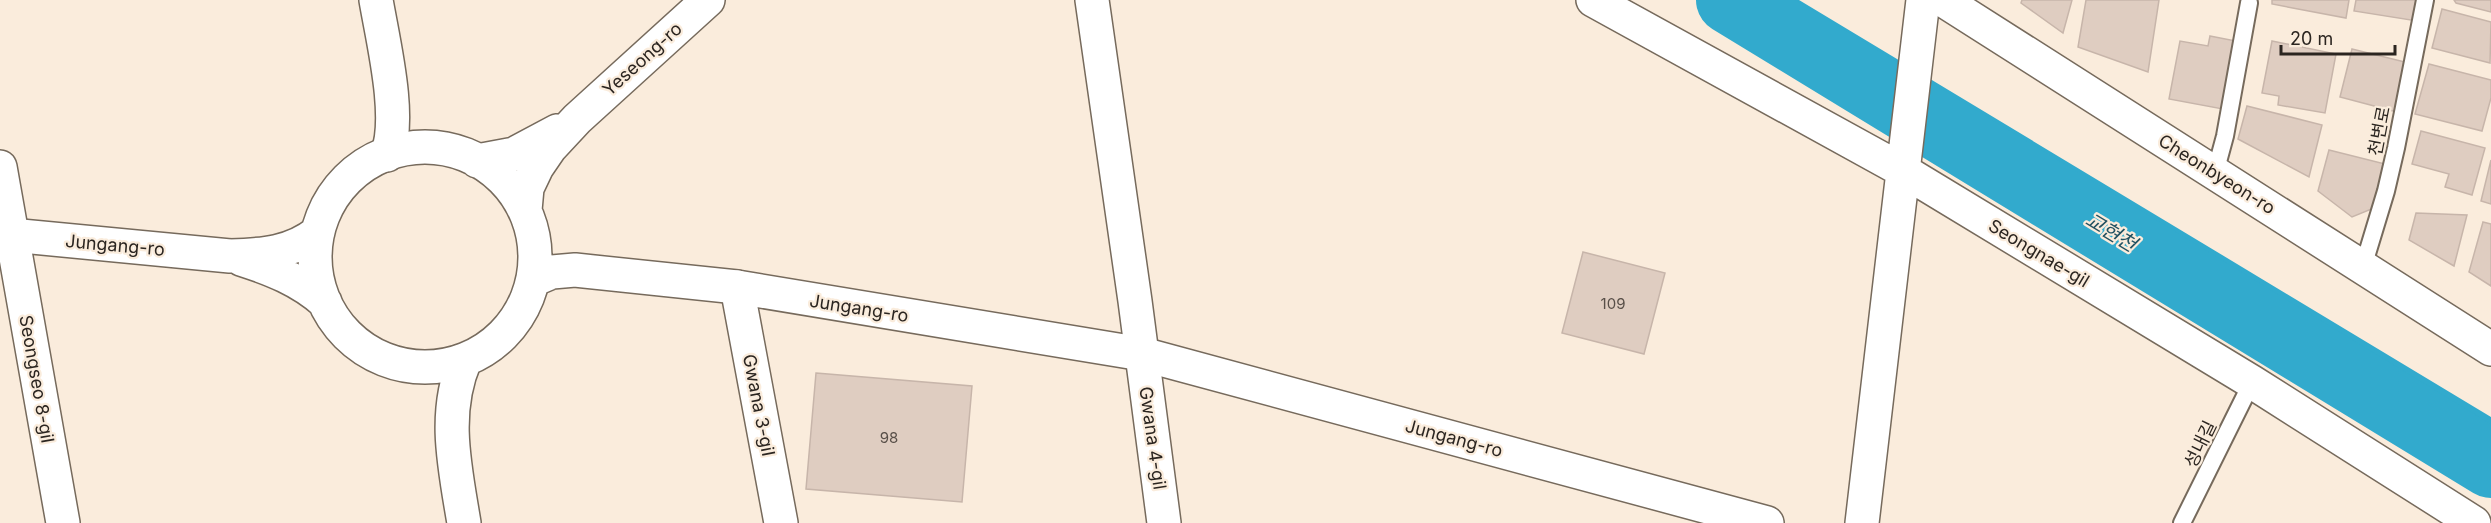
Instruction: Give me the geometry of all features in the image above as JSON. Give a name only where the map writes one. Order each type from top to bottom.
[{"type":"street","points":[[376,0],[394,114],[393,140],[402,151]]},
{"type":"street","name":"Yeseong-ro","points":[[525,210],[527,188],[550,148],[577,119],[708,0]]},
{"type":"street","points":[[1092,0],[1142,354]]},
{"type":"street","name":"Seongnae-gil","points":[[1593,0],[1903,165],[2474,523]]},
{"type":"street","points":[[1862,523],[1923,0]]},
{"type":"street","name":"Cheonbyeon-ro","points":[[1943,0],[2491,349]]},
{"type":"street","name":"Yeseong-ro","points":[[477,161],[503,158],[527,149],[577,119]]},
{"type":"street","points":[[402,151],[454,152],[477,161],[504,181],[525,210],[532,230],[534,266],[524,306],[509,329],[488,346],[465,360],[435,366],[405,365],[384,359],[357,343],[335,320],[318,285],[316,267],[318,232],[332,199],[356,172],[402,151]]},
{"type":"street","name":"Seongseo 8-gil","points":[[0,167],[6,235],[63,523]]},
{"type":"street","name":"Jungang-ro","points":[[6,235],[230,256],[258,255],[284,250],[309,239],[318,232]]},
{"type":"street","name":"Jungang-ro","points":[[230,256],[283,274],[301,283],[325,302]]},
{"type":"street","name":"Jungang-ro","points":[[534,266],[552,272],[575,270],[737,287],[1142,354],[1767,523]]},
{"type":"street","name":"Gwana 3-gil","points":[[737,287],[781,523]]},
{"type":"street","name":"Gwana 4-gil","points":[[1142,354],[1164,523]]},
{"type":"street","points":[[464,523],[454,462],[451,408],[456,382],[465,360]]},
{"type":"street","points":[[405,365],[421,380],[431,394],[454,462]]},
{"type":"lane","name":"천변로","points":[[2363,267],[2386,191],[2396,148],[2425,0]]},
{"type":"lane","points":[[2216,173],[2249,3]]},
{"type":"lane","name":"성내길","points":[[2182,523],[2252,382]]},
{"type":"water","points":[[1712,0],[1799,0],[2491,417],[2491,435],[1943,114]]},
{"type":"building","points":[[2022,0],[2072,0],[2063,33],[2021,3]]},
{"type":"building","points":[[2086,0],[2159,0],[2148,72],[2078,47]]},
{"type":"building","points":[[2272,0],[2349,0],[2346,18],[2272,4]]},
{"type":"building","points":[[2356,0],[2421,0],[2417,21],[2354,11]]},
{"type":"building","points":[[2454,0],[2491,0],[2491,12],[2456,3]]},
{"type":"building","points":[[2442,9],[2491,22],[2490,63],[2432,48]]},
{"type":"building","points":[[2210,36],[2241,42],[2228,110],[2169,99],[2180,41],[2208,46]]},
{"type":"building","points":[[2272,41],[2336,54],[2325,113],[2278,105],[2279,96],[2262,93]]},
{"type":"building","points":[[2352,49],[2409,63],[2397,112],[2340,97]]},
{"type":"building","points":[[2429,64],[2491,80],[2491,98],[2482,131],[2415,114]]},
{"type":"building","points":[[2247,106],[2322,125],[2309,177],[2238,139]]},
{"type":"building","points":[[2421,131],[2485,148],[2472,195],[2445,187],[2449,174],[2412,164]]},
{"type":"building","points":[[2329,150],[2385,164],[2374,208],[2352,217],[2318,191]]},
{"type":"building","points":[[2491,160],[2491,204],[2481,201]]},
{"type":"building","points":[[2416,213],[2467,215],[2454,266],[2409,240]]},
{"type":"building","points":[[2483,222],[2491,224],[2491,286],[2469,272]]},
{"type":"building","points":[[1583,252],[1665,273],[1644,354],[1562,333]]},
{"type":"building","points":[[816,373],[972,386],[962,502],[806,489]]},
{"type":"waterway","name":"교현천","points":[[1730,0],[2491,464]]}]
